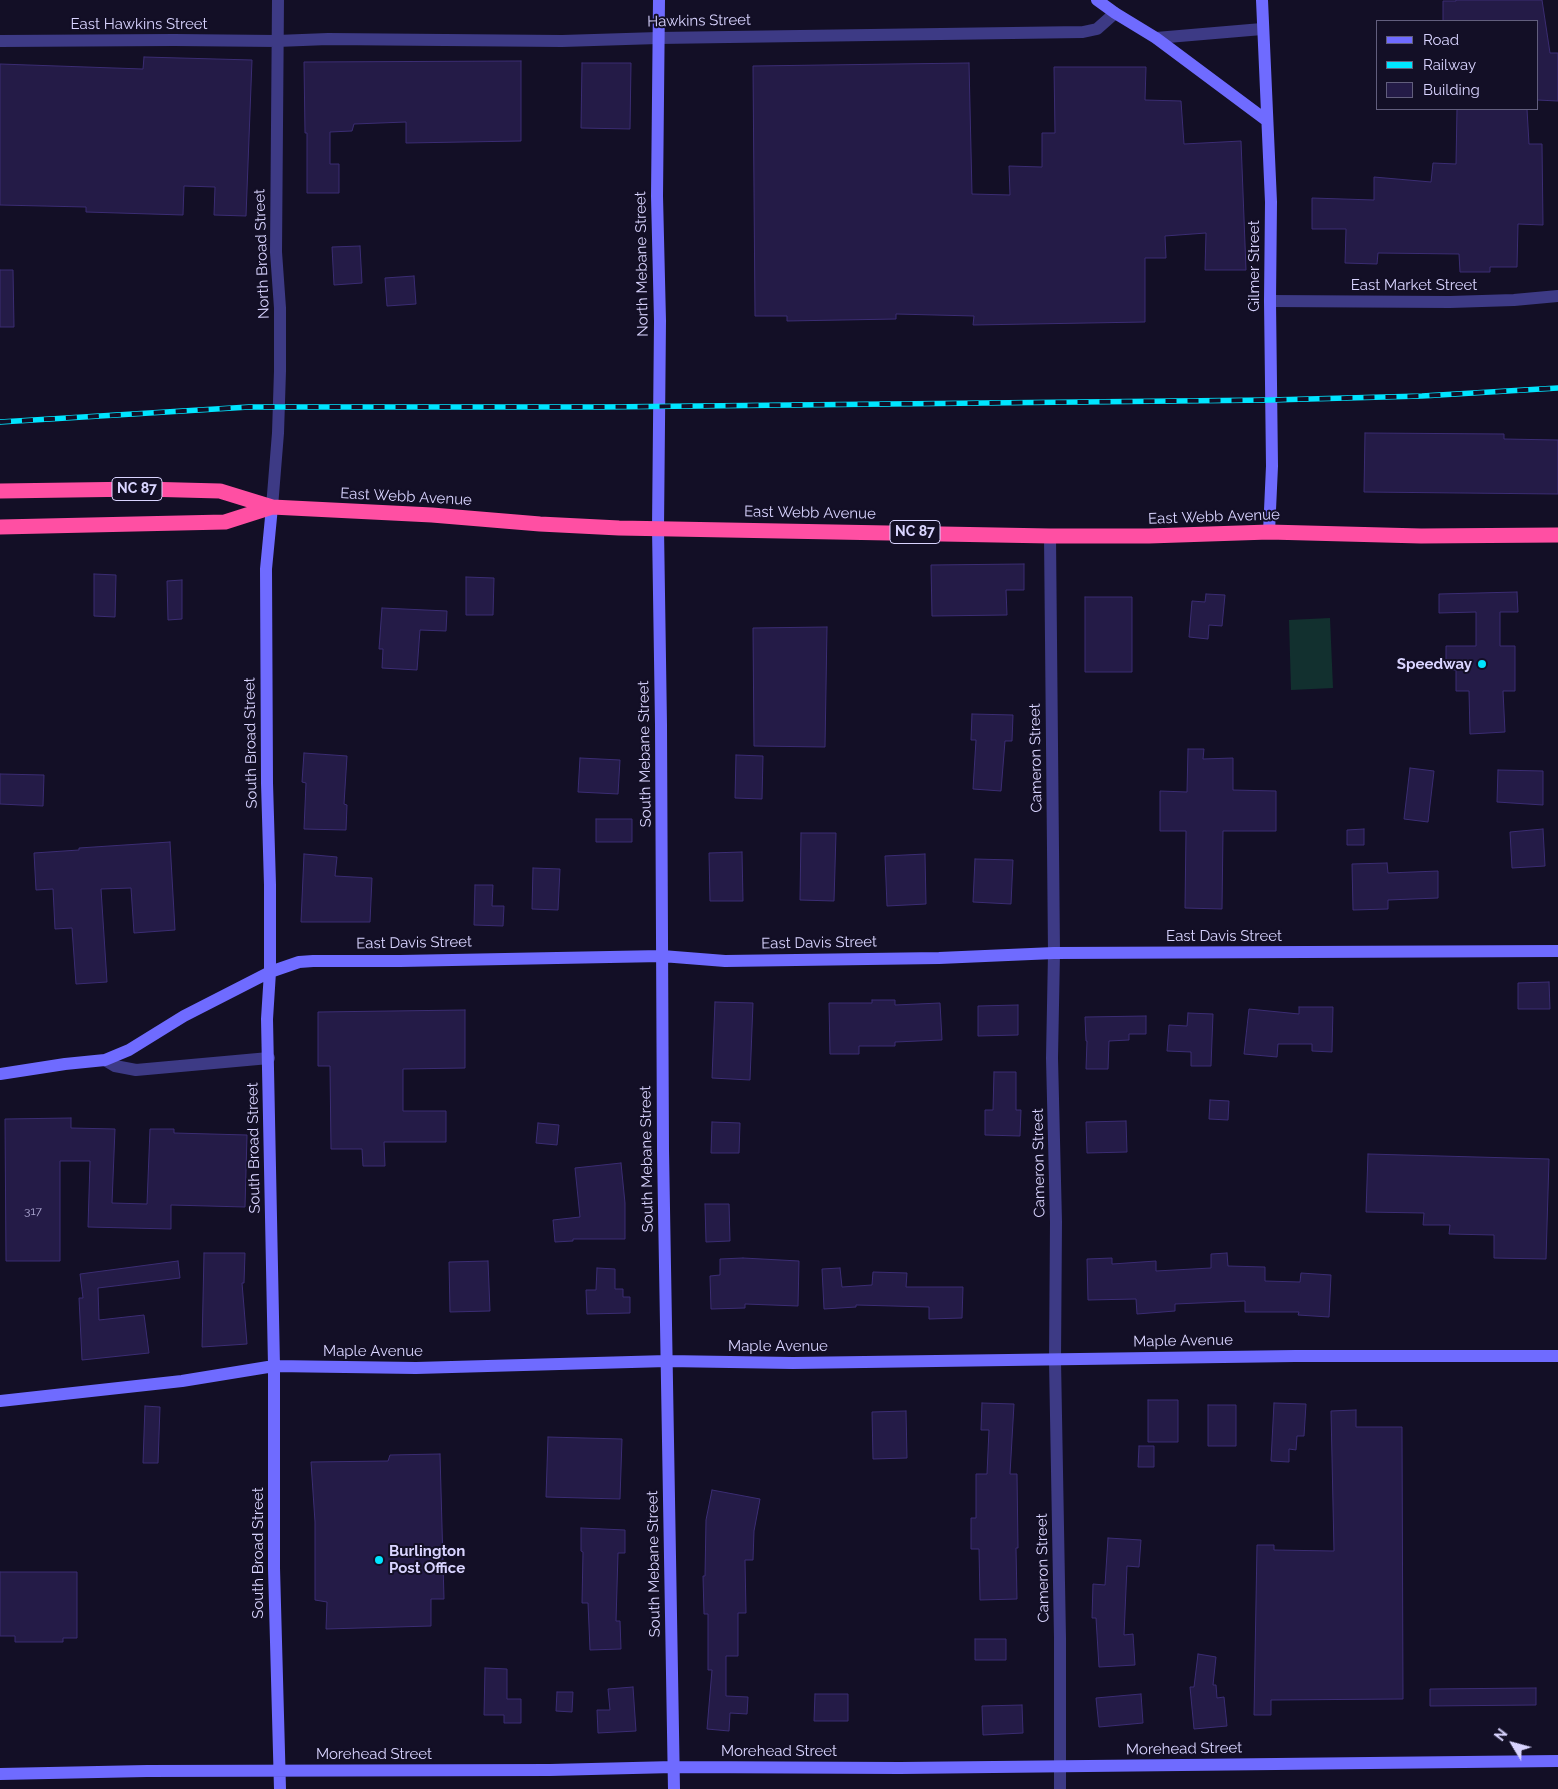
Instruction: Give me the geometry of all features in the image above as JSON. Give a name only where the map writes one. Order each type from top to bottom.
[{"type":"highway","name":"East Webb Avenue","points":[[0,491],[143,489],[220,491],[272,507],[432,515],[540,524],[658,528],[1050,536],[1149,536],[1268,532],[1421,536],[1558,536]]},
{"type":"highway","name":"East Webb Avenue","points":[[0,528],[225,522],[272,507]]},
{"type":"street","name":"North Broad Street","points":[[272,507],[278,433],[280,371],[280,308],[276,252],[278,0]]},
{"type":"street","name":"North Mebane Street","points":[[658,0],[657,196],[660,321],[658,528]]},
{"type":"street","points":[[1097,0],[1156,38],[1266,120]]},
{"type":"street","name":"Gilmer Street","points":[[1262,0],[1271,202],[1272,466],[1268,532]]},
{"type":"street","name":"Hawkins Street","points":[[278,41],[328,39],[562,41],[1083,32],[1098,28],[1115,13]]},
{"type":"street","points":[[1156,38],[1262,29]]},
{"type":"street","name":"East Hawkins Street","points":[[0,41],[278,41]]},
{"type":"street","name":"East Market Street","points":[[1270,301],[1450,302],[1514,300],[1558,296]]},
{"type":"street","name":"South Broad Street","points":[[272,507],[266,569],[266,782],[270,885],[270,972],[267,1019],[271,1295],[274,1366],[274,1578],[280,1789]]},
{"type":"street","name":"South Mebane Street","points":[[658,528],[663,1150],[674,1789]]},
{"type":"street","name":"Cameron Street","points":[[1050,536],[1054,953],[1052,1058],[1056,1222],[1055,1360],[1060,1638],[1060,1789]]},
{"type":"street","name":"East Davis Street","points":[[0,1074],[105,1060],[129,1050],[184,1016],[270,972],[299,962],[662,956],[725,961],[939,958],[1054,953],[1558,951]]},
{"type":"street","name":"East Davis Street","points":[[105,1060],[115,1066],[136,1070],[269,1058]]},
{"type":"street","name":"Maple Avenue","points":[[0,1401],[182,1380],[274,1366],[363,1368],[475,1367],[667,1361],[793,1363],[1276,1356],[1558,1356]]},
{"type":"street","name":"Morehead Street","points":[[0,1774],[550,1770],[674,1767],[900,1768],[1558,1761]]},
{"type":"green space","points":[[1330,618],[1333,688],[1291,690],[1289,620]]},
{"type":"building","points":[[1542,0],[1550,53],[1558,53],[1558,101],[1538,100],[1538,20],[1443,20],[1443,1]]},
{"type":"building","points":[[144,57],[252,60],[246,216],[214,215],[215,187],[184,186],[183,215],[86,212],[86,207],[0,205],[0,64],[143,69]]},
{"type":"building","points":[[521,61],[521,141],[406,143],[406,122],[354,124],[352,131],[330,132],[330,164],[339,164],[339,193],[307,193],[304,62]]},
{"type":"building","points":[[582,63],[631,63],[630,129],[581,128]]},
{"type":"building","points":[[969,63],[972,194],[1010,195],[1009,166],[1042,167],[1042,133],[1055,133],[1054,67],[1146,67],[1145,100],[1181,101],[1184,144],[1241,141],[1246,270],[1205,270],[1206,233],[1165,236],[1166,258],[1145,258],[1145,322],[973,325],[974,316],[896,314],[896,319],[787,321],[787,316],[755,316],[753,66]]},
{"type":"building","points":[[1457,110],[1527,110],[1529,144],[1542,144],[1543,225],[1518,224],[1517,267],[1490,267],[1490,272],[1460,272],[1459,254],[1378,253],[1377,264],[1345,263],[1346,229],[1312,229],[1312,198],[1374,200],[1374,177],[1431,182],[1433,163],[1456,164]]},
{"type":"building","points":[[360,246],[362,283],[334,285],[332,247]]},
{"type":"building","points":[[0,270],[13,270],[14,327],[0,327]]},
{"type":"building","points":[[414,276],[416,304],[387,306],[385,278]]},
{"type":"building","points":[[1365,433],[1504,434],[1504,439],[1558,440],[1558,494],[1364,492]]},
{"type":"building","points":[[1024,564],[1024,590],[1006,590],[1007,615],[932,616],[931,565]]},
{"type":"building","points":[[94,574],[116,575],[115,617],[94,616]]},
{"type":"building","points":[[466,577],[494,578],[493,615],[466,615]]},
{"type":"building","points":[[182,580],[182,619],[168,620],[167,581]]},
{"type":"building","points":[[1517,592],[1518,612],[1500,612],[1500,646],[1515,646],[1515,691],[1503,691],[1505,732],[1470,734],[1469,691],[1456,691],[1456,670],[1446,670],[1446,646],[1476,646],[1476,612],[1439,613],[1439,594]]},
{"type":"building","points":[[1206,594],[1225,595],[1222,626],[1209,625],[1208,639],[1189,637],[1192,601],[1205,602]]},
{"type":"building","points":[[1085,597],[1132,597],[1132,672],[1085,672]]},
{"type":"building","points":[[382,608],[447,611],[446,631],[420,630],[417,670],[382,668],[383,649],[379,649]]},
{"type":"building","points":[[827,627],[825,747],[754,746],[753,628]]},
{"type":"building","points":[[972,714],[1013,715],[1012,741],[1005,741],[1001,791],[973,789],[976,740],[971,740]]},
{"type":"building","points":[[1188,749],[1204,749],[1203,759],[1233,758],[1233,790],[1276,791],[1276,831],[1223,831],[1222,909],[1185,908],[1186,831],[1160,831],[1160,791],[1187,792]]},
{"type":"building","points":[[304,753],[347,756],[344,804],[347,805],[346,830],[304,829],[306,783],[302,782]]},
{"type":"building","points":[[736,755],[763,756],[762,799],[735,798]]},
{"type":"building","points":[[580,758],[620,760],[618,794],[578,792]]},
{"type":"building","points":[[1410,768],[1434,771],[1428,822],[1404,819]]},
{"type":"building","points":[[1498,770],[1543,771],[1543,805],[1497,802]]},
{"type":"building","points":[[0,774],[44,775],[43,806],[0,804]]},
{"type":"building","points":[[596,819],[632,819],[632,842],[596,842]]},
{"type":"building","points":[[1364,829],[1364,845],[1347,845],[1347,830]]},
{"type":"building","points":[[1543,829],[1545,866],[1512,868],[1510,832]]},
{"type":"building","points":[[801,833],[836,833],[834,901],[800,900]]},
{"type":"building","points":[[170,842],[175,930],[134,933],[131,888],[101,889],[107,982],[76,984],[72,928],[55,929],[53,889],[36,890],[34,853]]},
{"type":"building","points":[[742,852],[743,901],[710,901],[709,853]]},
{"type":"building","points":[[304,854],[337,857],[335,876],[372,878],[370,922],[301,922]]},
{"type":"building","points":[[925,854],[926,904],[887,906],[885,856]]},
{"type":"building","points":[[975,859],[1013,860],[1011,904],[973,902]]},
{"type":"building","points":[[1387,863],[1388,873],[1438,871],[1438,898],[1388,900],[1388,909],[1353,910],[1352,864]]},
{"type":"building","points":[[533,868],[560,869],[558,910],[532,909]]},
{"type":"building","points":[[475,885],[493,885],[492,906],[504,906],[503,926],[474,925]]},
{"type":"building","points":[[1549,982],[1550,1009],[1518,1009],[1518,983]]},
{"type":"building","points":[[872,1000],[895,1000],[895,1005],[940,1003],[942,1040],[895,1042],[895,1046],[859,1046],[859,1054],[830,1054],[829,1003],[872,1003]]},
{"type":"building","points":[[715,1002],[753,1003],[750,1080],[712,1078]]},
{"type":"building","points":[[1018,1005],[1018,1035],[978,1036],[978,1006]]},
{"type":"building","points":[[1299,1007],[1333,1007],[1332,1052],[1312,1051],[1312,1044],[1278,1044],[1277,1057],[1244,1054],[1249,1009],[1299,1014]]},
{"type":"building","points":[[465,1010],[465,1068],[403,1069],[403,1111],[446,1111],[446,1142],[384,1142],[385,1166],[363,1166],[362,1149],[331,1149],[330,1066],[318,1066],[318,1012]]},
{"type":"building","points":[[1188,1013],[1213,1014],[1211,1066],[1191,1066],[1191,1052],[1167,1051],[1169,1025],[1187,1026]]},
{"type":"building","points":[[1146,1016],[1146,1034],[1129,1034],[1129,1040],[1109,1041],[1108,1069],[1086,1069],[1087,1041],[1085,1017]]},
{"type":"building","points":[[994,1072],[1016,1072],[1016,1110],[1021,1110],[1020,1136],[985,1135],[985,1110],[993,1110]]},
{"type":"building","points":[[1210,1100],[1229,1101],[1228,1120],[1209,1119]]},
{"type":"building","points":[[71,1118],[71,1128],[115,1129],[112,1203],[147,1204],[150,1129],[174,1129],[174,1133],[247,1135],[245,1207],[171,1205],[171,1229],[88,1227],[90,1161],[60,1161],[60,1261],[6,1261],[5,1119]]},
{"type":"building","points":[[1126,1121],[1127,1152],[1087,1153],[1086,1122]]},
{"type":"building","points":[[712,1122],[740,1123],[739,1153],[711,1153]]},
{"type":"building","points":[[538,1123],[559,1125],[557,1145],[536,1143]]},
{"type":"building","points":[[1368,1154],[1549,1159],[1546,1259],[1494,1258],[1494,1235],[1449,1234],[1450,1225],[1423,1225],[1424,1213],[1366,1212]]},
{"type":"building","points":[[621,1163],[625,1203],[625,1239],[573,1239],[573,1241],[555,1242],[553,1220],[580,1217],[575,1168]]},
{"type":"building","points":[[705,1204],[729,1204],[730,1241],[706,1242]]},
{"type":"building","points":[[204,1253],[245,1253],[244,1283],[242,1283],[247,1344],[202,1347]]},
{"type":"building","points":[[1227,1253],[1228,1266],[1265,1267],[1265,1281],[1300,1282],[1301,1273],[1331,1275],[1329,1317],[1298,1315],[1299,1312],[1245,1312],[1245,1301],[1175,1304],[1175,1311],[1137,1314],[1136,1299],[1088,1300],[1087,1259],[1112,1258],[1112,1264],[1156,1261],[1156,1271],[1211,1268],[1211,1254]]},
{"type":"building","points":[[743,1258],[799,1261],[798,1306],[745,1304],[745,1308],[711,1309],[710,1276],[720,1275],[720,1259]]},
{"type":"building","points":[[178,1261],[180,1278],[98,1288],[99,1320],[144,1315],[149,1353],[82,1360],[79,1298],[83,1298],[80,1274]]},
{"type":"building","points":[[488,1261],[490,1311],[450,1312],[449,1262]]},
{"type":"building","points":[[597,1268],[615,1269],[615,1289],[623,1289],[623,1297],[630,1297],[630,1313],[587,1314],[586,1290],[596,1290]]},
{"type":"building","points":[[840,1268],[842,1287],[872,1285],[873,1272],[907,1273],[906,1287],[963,1287],[962,1318],[929,1319],[929,1307],[856,1305],[856,1307],[824,1309],[822,1269]]},
{"type":"building","points":[[1148,1400],[1178,1400],[1178,1442],[1148,1442]]},
{"type":"building","points":[[982,1403],[1014,1404],[1010,1474],[1017,1474],[1017,1599],[980,1600],[979,1549],[971,1549],[971,1518],[976,1518],[976,1474],[987,1474],[989,1430],[981,1430]]},
{"type":"building","points":[[1274,1403],[1306,1404],[1304,1436],[1297,1436],[1296,1450],[1289,1449],[1289,1462],[1271,1461]]},
{"type":"building","points":[[1208,1405],[1236,1405],[1236,1446],[1208,1446]]},
{"type":"building","points":[[145,1406],[160,1407],[158,1463],[143,1463]]},
{"type":"building","points":[[1356,1410],[1356,1427],[1402,1427],[1403,1699],[1271,1700],[1271,1715],[1254,1715],[1257,1545],[1274,1545],[1274,1550],[1334,1551],[1331,1411]]},
{"type":"building","points":[[906,1411],[907,1458],[873,1459],[872,1412]]},
{"type":"building","points":[[548,1437],[622,1439],[620,1499],[546,1497]]},
{"type":"building","points":[[1139,1446],[1154,1446],[1154,1467],[1138,1467]]},
{"type":"building","name":"Burlington Post Office","points":[[440,1454],[444,1599],[431,1599],[431,1626],[326,1629],[327,1602],[315,1600],[315,1522],[311,1462],[388,1461],[390,1455]]},
{"type":"building","points":[[712,1490],[760,1499],[754,1531],[753,1560],[745,1560],[746,1613],[738,1613],[738,1656],[726,1656],[726,1696],[748,1697],[747,1714],[730,1713],[729,1731],[707,1729],[712,1670],[708,1670],[708,1614],[704,1614],[703,1576],[705,1576],[706,1520]]},
{"type":"building","points":[[581,1528],[625,1530],[625,1553],[618,1553],[616,1621],[620,1621],[621,1649],[590,1650],[588,1603],[582,1603],[583,1552],[581,1551]]},
{"type":"building","points":[[1108,1538],[1141,1540],[1139,1567],[1127,1566],[1124,1635],[1133,1634],[1135,1665],[1099,1667],[1096,1618],[1092,1618],[1093,1584],[1105,1585]]},
{"type":"building","points":[[0,1572],[77,1572],[77,1638],[63,1638],[63,1642],[15,1642],[15,1636],[0,1636]]},
{"type":"building","points":[[975,1639],[1006,1639],[1006,1660],[975,1660]]},
{"type":"building","points":[[1198,1654],[1216,1657],[1213,1685],[1216,1685],[1217,1698],[1224,1697],[1227,1726],[1194,1729],[1190,1687],[1194,1687]]},
{"type":"building","points":[[485,1668],[507,1669],[507,1699],[521,1699],[521,1723],[504,1723],[504,1715],[484,1715]]},
{"type":"building","points":[[633,1687],[636,1731],[598,1733],[597,1710],[610,1710],[608,1689]]},
{"type":"building","points":[[1536,1688],[1536,1705],[1430,1706],[1430,1689]]},
{"type":"building","points":[[557,1692],[573,1692],[572,1712],[556,1711]]},
{"type":"building","points":[[815,1694],[848,1694],[848,1721],[814,1721]]},
{"type":"building","points":[[1141,1694],[1143,1723],[1099,1727],[1096,1698]]},
{"type":"building","points":[[1022,1705],[1023,1733],[983,1735],[982,1706]]},
{"type":"railway","points":[[0,422],[249,407],[602,407],[1271,400],[1422,396],[1558,388]]},
{"type":"place","name":"Speedway","points":[[1482,664]]},
{"type":"place","name":"Burlington Post Office","points":[[379,1560]]}]
